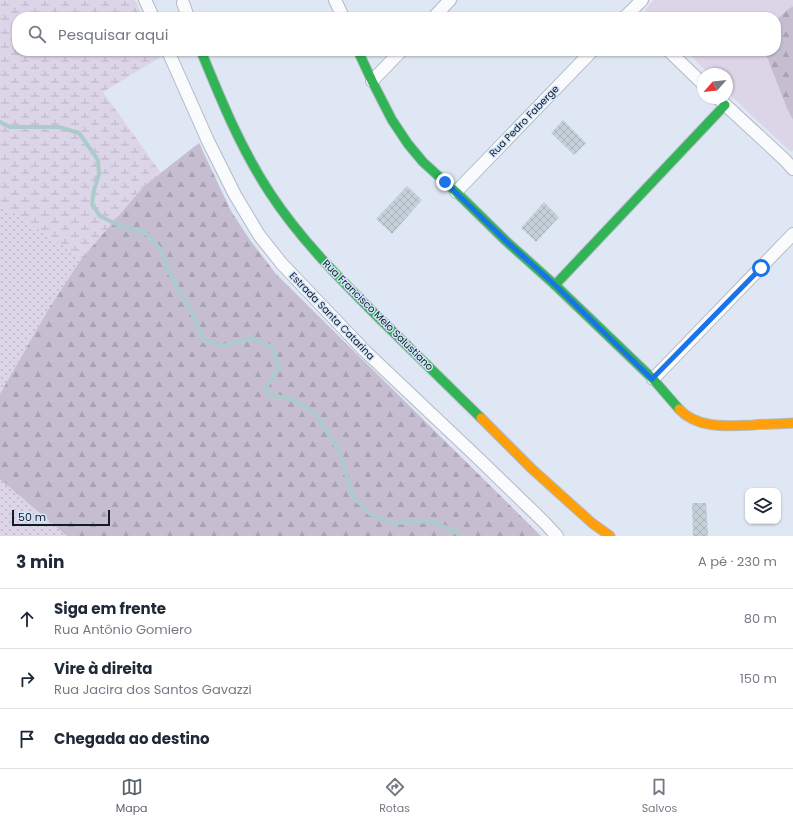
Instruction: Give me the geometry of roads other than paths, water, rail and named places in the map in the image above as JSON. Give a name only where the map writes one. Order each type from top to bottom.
[{"type":"street","points":[[145,0],[151,12]]},
{"type":"street","points":[[335,0],[341,12]]},
{"type":"street","points":[[439,12],[450,0]]},
{"type":"street","points":[[632,12],[642,0]]},
{"type":"street","points":[[183,4],[186,12]]},
{"type":"street","name":"Estrada Santa Catarina","points":[[170,56],[208,142],[235,195],[259,235],[282,264],[365,351],[479,458],[557,536]]},
{"type":"street","name":"Rua Francisco Melo Salustiano","points":[[203,56],[236,132],[257,172],[283,213],[311,247],[344,283],[532,468],[592,523],[610,536]]},
{"type":"street","points":[[360,56],[392,120],[408,144],[423,162],[506,241],[555,285],[652,379],[682,412],[692,419],[707,424],[725,426],[793,424]]},
{"type":"street","points":[[372,81],[396,56]]},
{"type":"street","name":"Rua Pedro Faberge","points":[[456,192],[587,56]]},
{"type":"street","points":[[674,56],[697,78]]},
{"type":"street","points":[[555,285],[719,104]]},
{"type":"street","points":[[725,104],[793,169]]},
{"type":"street","points":[[652,379],[793,234]]},
{"type":"waterway","points":[[0,122],[10,127],[59,127],[79,133],[98,160],[99,174],[94,190],[92,204],[100,216],[120,226],[146,233],[160,249],[172,278],[195,319],[204,341],[223,346],[252,338],[272,347],[279,367],[265,389],[267,394],[293,400],[316,414],[340,453],[352,495],[370,514],[393,523],[433,521],[460,536]]}]
